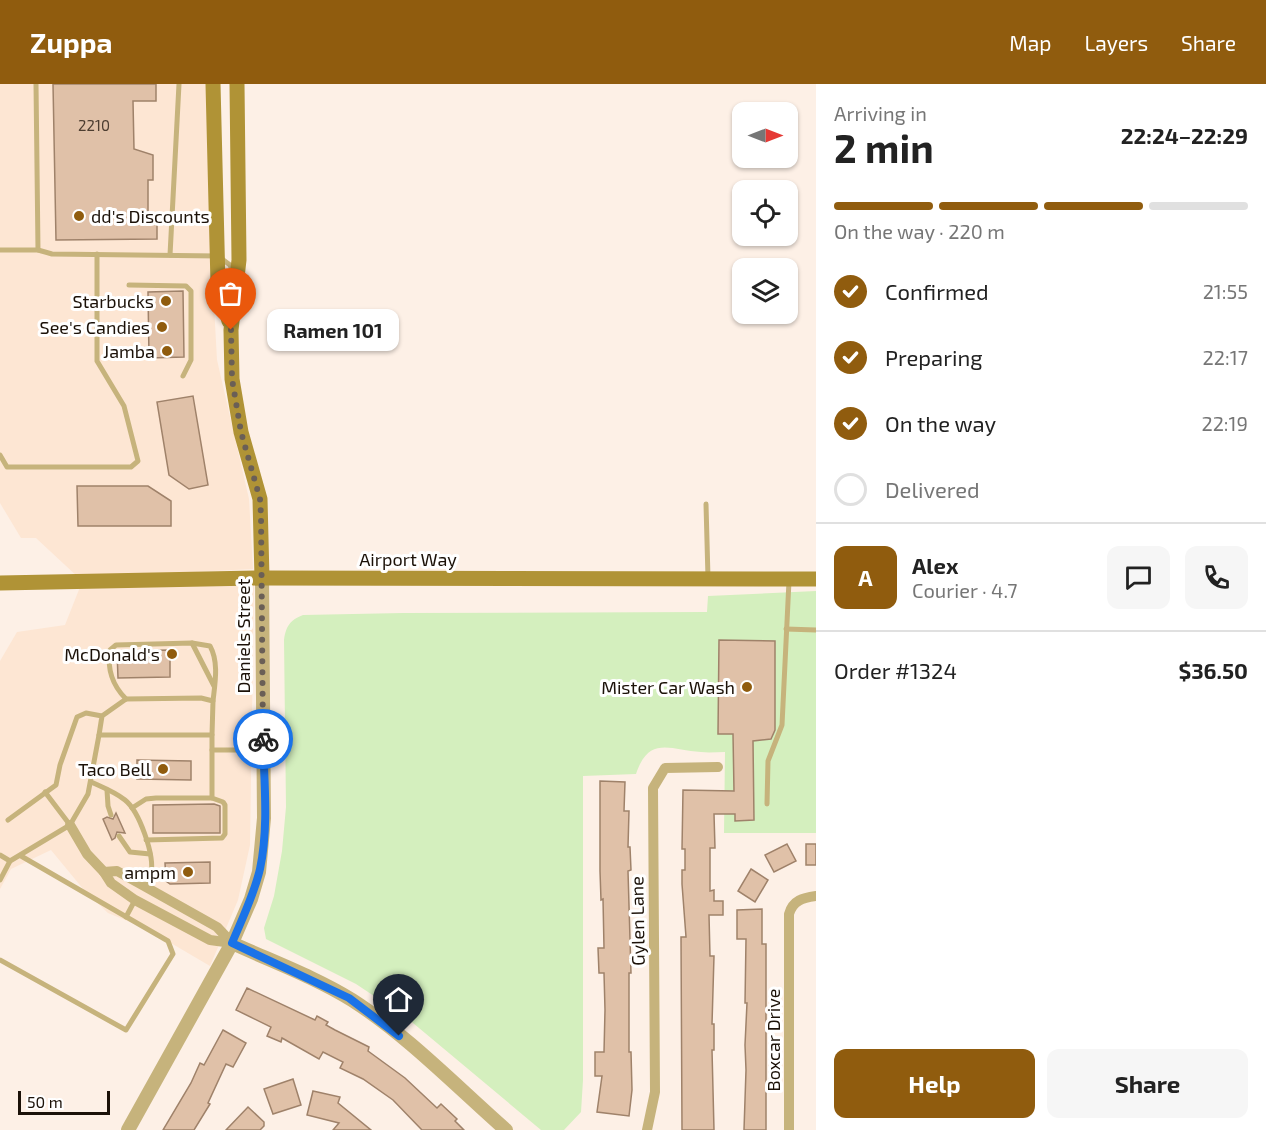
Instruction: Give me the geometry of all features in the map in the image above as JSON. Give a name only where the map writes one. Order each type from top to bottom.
[{"type":"main road","name":"Daniels Street","points":[[213,84],[218,284],[231,330]]},
{"type":"main road","name":"Daniels Street","points":[[237,84],[239,260],[231,330],[232,379],[241,432],[260,499],[262,578]]},
{"type":"main road","name":"Airport Way","points":[[0,583],[262,578],[816,579]]},
{"type":"street","name":"Daniels Street","points":[[128,1130],[232,943],[251,899],[262,859],[262,578]]},
{"type":"street","name":"Gylen Lane","points":[[647,1130],[655,1092],[653,788],[664,768],[717,767]]},
{"type":"street","points":[[70,825],[87,854],[104,872],[111,884],[135,900],[210,940],[232,943],[316,982],[367,1010],[431,1062],[506,1130]]},
{"type":"street","points":[[104,872],[117,871],[217,927],[232,943]]},
{"type":"street","name":"Boxcar Drive","points":[[789,1130],[789,914],[791,907],[799,899],[816,896]]},
{"type":"lane","points":[[36,84],[38,250]]},
{"type":"lane","points":[[170,255],[179,84]]},
{"type":"lane","points":[[0,250],[38,250],[52,254],[218,256],[230,265],[236,283]]},
{"type":"lane","points":[[0,455],[7,467],[130,467],[138,461],[124,406],[97,361],[97,254]]},
{"type":"lane","points":[[129,285],[186,285],[191,291],[191,360],[183,376]]},
{"type":"lane","points":[[706,504],[708,579]]},
{"type":"lane","points":[[767,804],[768,761],[782,725],[789,579]]},
{"type":"lane","points":[[786,629],[816,630]]},
{"type":"lane","points":[[192,643],[214,688]]},
{"type":"lane","points":[[126,699],[116,689],[108,661],[110,650],[116,645],[192,643],[210,646],[215,654],[212,798]]},
{"type":"lane","points":[[0,879],[10,861],[70,825],[88,794],[102,716],[126,699],[201,698],[213,701]]},
{"type":"lane","points":[[8,820],[56,785],[60,765],[77,717],[86,713],[102,716]]},
{"type":"lane","points":[[99,735],[212,735]]},
{"type":"lane","points":[[212,750],[263,750]]},
{"type":"lane","points":[[91,782],[123,798],[132,808],[150,854],[151,872],[144,886]]},
{"type":"lane","points":[[107,790],[111,815]]},
{"type":"lane","points":[[45,792],[70,825]]},
{"type":"lane","points":[[132,808],[146,799],[212,798],[223,801],[225,805],[225,834],[222,838],[146,840]]},
{"type":"lane","points":[[119,836],[130,852],[150,854]]},
{"type":"lane","points":[[0,855],[10,861]]},
{"type":"lane","points":[[0,960],[126,1030],[173,954],[168,941],[21,856]]},
{"type":"lane","points":[[126,917],[135,900]]},
{"type":"shaded area","points":[[0,84],[208,84],[212,269],[217,360],[249,499],[253,569],[79,578],[36,538],[21,538],[0,503]]},
{"type":"shaded area","points":[[254,584],[250,845],[238,900],[210,966],[147,929],[108,913],[84,890],[51,850],[11,869],[0,889],[0,661],[17,632],[65,625],[80,587]]},
{"type":"green space","points":[[816,591],[816,833],[724,833],[725,752],[654,749],[641,762],[636,774],[583,776],[583,1080],[581,1112],[564,1130],[541,1130],[407,1018],[356,984],[266,939],[264,928],[274,896],[282,851],[286,807],[284,640],[287,627],[295,619],[303,615],[403,613],[707,612],[708,596]]},
{"type":"building","points":[[53,84],[156,84],[156,101],[133,101],[134,149],[153,155],[153,180],[148,180],[148,215],[157,218],[157,239],[56,240]]},
{"type":"building","points":[[183,291],[184,357],[149,358],[148,292]]},
{"type":"building","points":[[193,396],[208,485],[189,489],[169,475],[157,402]]},
{"type":"building","points":[[77,486],[148,486],[171,501],[171,526],[78,526]]},
{"type":"building","points":[[719,640],[775,641],[775,730],[771,739],[753,741],[754,820],[735,821],[735,814],[714,814],[715,848],[710,848],[710,891],[714,890],[714,901],[723,901],[723,915],[709,915],[710,956],[714,956],[712,1024],[714,1024],[714,1050],[712,1050],[714,1130],[682,1130],[681,937],[686,937],[682,884],[682,870],[685,870],[685,849],[682,849],[683,790],[734,791],[733,734],[718,734]]},
{"type":"building","points":[[170,650],[170,677],[118,678],[117,651]]},
{"type":"building","points":[[137,760],[191,761],[191,780],[137,779]]},
{"type":"building","points":[[600,781],[625,782],[624,811],[629,811],[631,973],[629,973],[629,1052],[631,1052],[632,1090],[629,1116],[597,1112],[602,1076],[595,1076],[595,1052],[604,1052],[605,1010],[604,973],[599,973],[598,948],[604,948],[600,871]]},
{"type":"building","points":[[214,804],[220,806],[220,833],[153,833],[153,805]]},
{"type":"building","points":[[116,813],[125,833],[117,832],[112,840],[103,819],[107,817],[113,819]]},
{"type":"building","points":[[787,844],[796,861],[774,872],[765,855]]},
{"type":"building","points":[[806,844],[816,844],[816,865],[806,865]]},
{"type":"building","name":"ampm","points":[[210,862],[210,883],[170,884],[166,881],[165,863]]},
{"type":"building","points":[[751,869],[768,880],[755,902],[738,891]]},
{"type":"building","points":[[762,909],[762,944],[766,944],[766,1130],[744,1130],[746,939],[737,939],[737,910]]},
{"type":"building","points":[[247,988],[315,1020],[317,1016],[328,1022],[326,1025],[369,1047],[368,1051],[405,1078],[437,1108],[441,1104],[457,1119],[455,1121],[464,1130],[422,1130],[393,1100],[363,1079],[340,1068],[343,1062],[323,1052],[319,1059],[282,1038],[281,1042],[267,1036],[271,1027],[236,1010]]},
{"type":"building","points":[[223,1030],[246,1043],[233,1067],[226,1064],[208,1103],[210,1104],[194,1130],[163,1130],[200,1063],[204,1065]]},
{"type":"building","points":[[293,1079],[301,1105],[273,1114],[264,1089]]},
{"type":"building","points":[[313,1091],[340,1097],[338,1103],[371,1130],[333,1130],[339,1123],[307,1115]]},
{"type":"building","points":[[248,1107],[264,1122],[264,1126],[260,1130],[226,1130]]},
{"type":"way so far","points":[[231,330],[232,379],[241,432],[260,499],[263,739]]},
{"type":"place","name":"dd's Discounts","points":[[79,216]]},
{"type":"place","name":"Starbucks","points":[[166,301]]},
{"type":"place","name":"See's Candies","points":[[162,327]]},
{"type":"place","name":"Ramen 101","points":[[231,330]]},
{"type":"place","name":"Jamba","points":[[167,351]]},
{"type":"place","name":"McDonald's","points":[[172,654]]},
{"type":"place","name":"Mister Car Wash","points":[[747,687]]},
{"type":"place","name":"Taco Bell","points":[[163,769]]},
{"type":"place","name":"ampm","points":[[188,872]]},
{"type":"route","points":[[263,739],[262,859],[251,899],[232,943],[349,998],[399,1036]]}]
